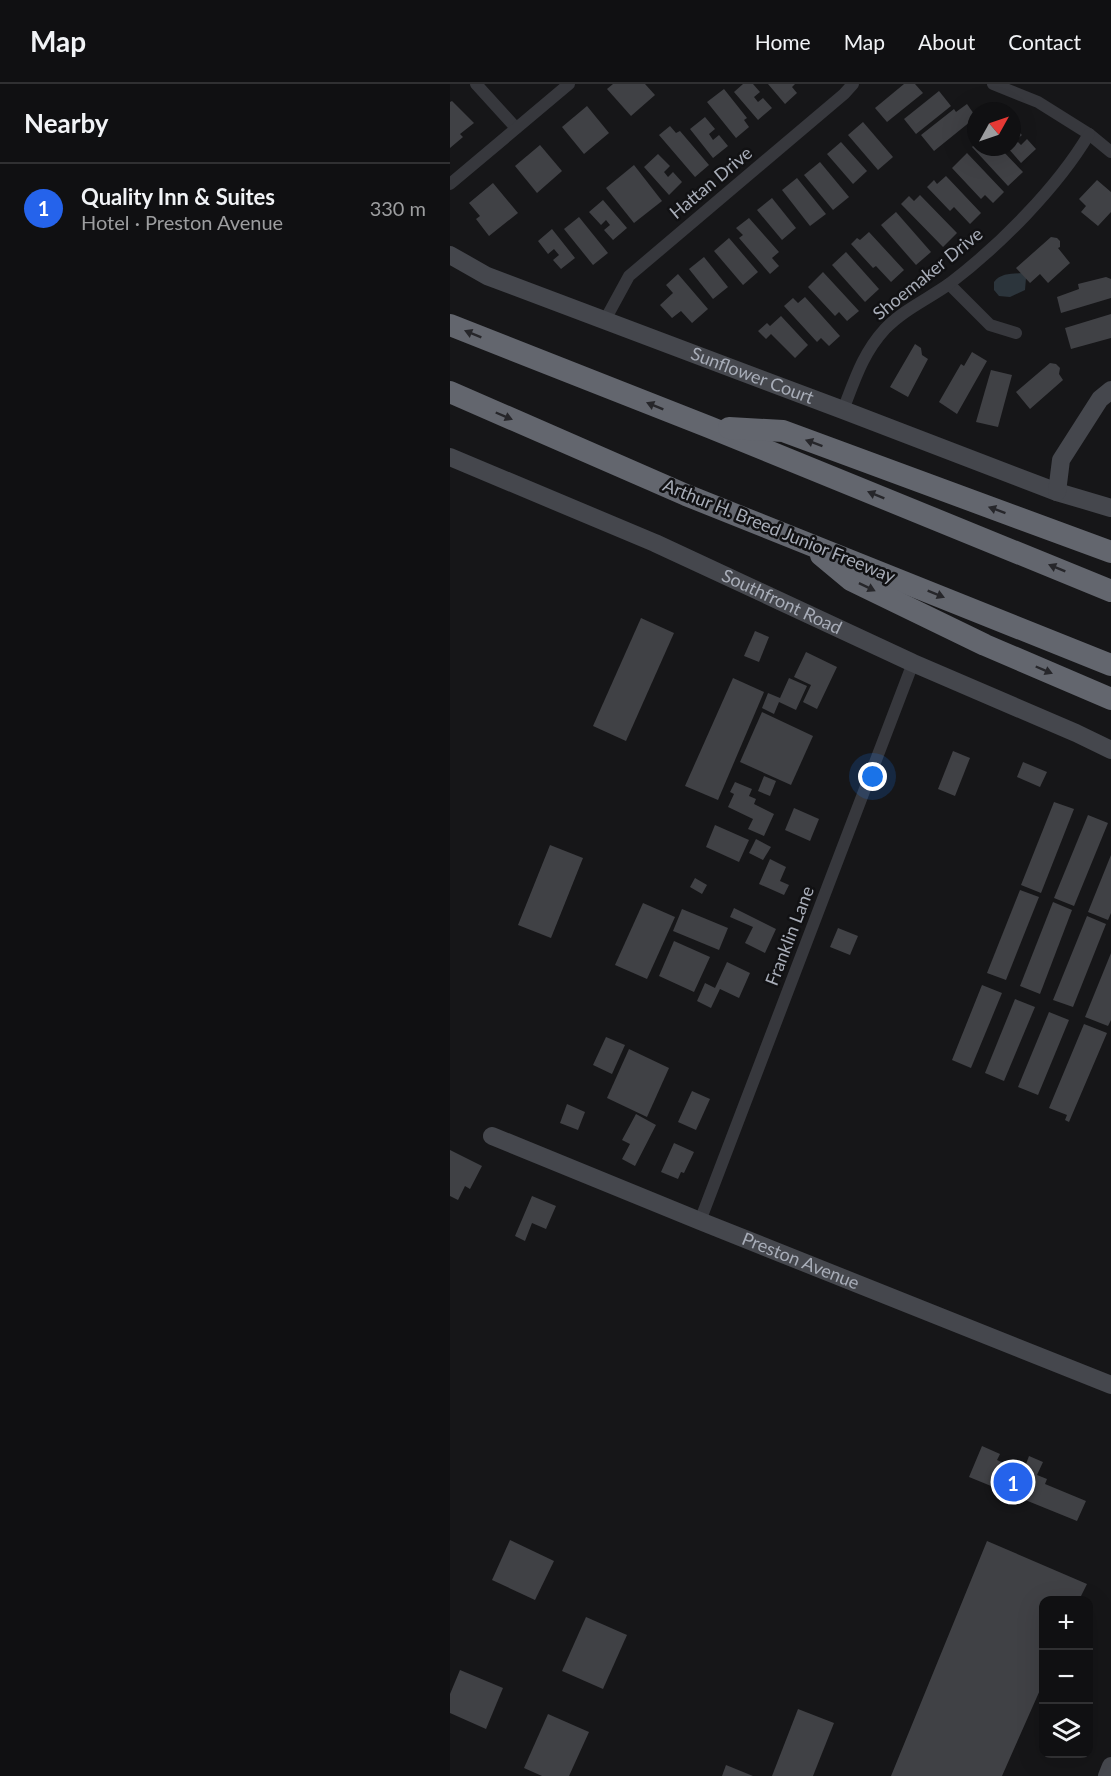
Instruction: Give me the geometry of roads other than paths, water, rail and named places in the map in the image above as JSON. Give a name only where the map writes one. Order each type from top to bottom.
[{"type":"highway","points":[[450,325],[709,427],[1111,591]]},
{"type":"highway","name":"Arthur H. Breed Junior Freeway","points":[[450,392],[686,495],[1111,665]]},
{"type":"highway","points":[[709,427],[783,431],[1111,552]]},
{"type":"highway","points":[[803,540],[851,580],[985,645],[1111,699]]},
{"type":"street","points":[[476,84],[516,128]]},
{"type":"street","points":[[450,184],[569,84]]},
{"type":"street","name":"Hattan Drive","points":[[605,320],[629,276],[853,84]]},
{"type":"street","points":[[993,84],[1038,102],[1089,134],[1111,152]]},
{"type":"street","name":"Shoemaker Drive","points":[[843,410],[862,360],[886,328],[914,306],[949,284],[1030,211],[1078,152],[1089,134]]},
{"type":"street","name":"Sunflower Court","points":[[450,255],[487,276],[1057,492],[1111,508]]},
{"type":"street","points":[[949,284],[990,325],[1016,333]]},
{"type":"street","points":[[1057,492],[1061,460],[1100,399],[1111,390]]},
{"type":"street","name":"Southfront Road","points":[[450,457],[655,543],[913,663],[1111,750]]},
{"type":"street","name":"Franklin Lane","points":[[700,1221],[913,663]]},
{"type":"street","name":"Preston Avenue","points":[[492,1136],[1111,1385]]},
{"type":"street","points":[[1107,1776],[1111,1766]]},
{"type":"place","name":"Quality Inn & Suites","points":[[1013,1482]]}]
